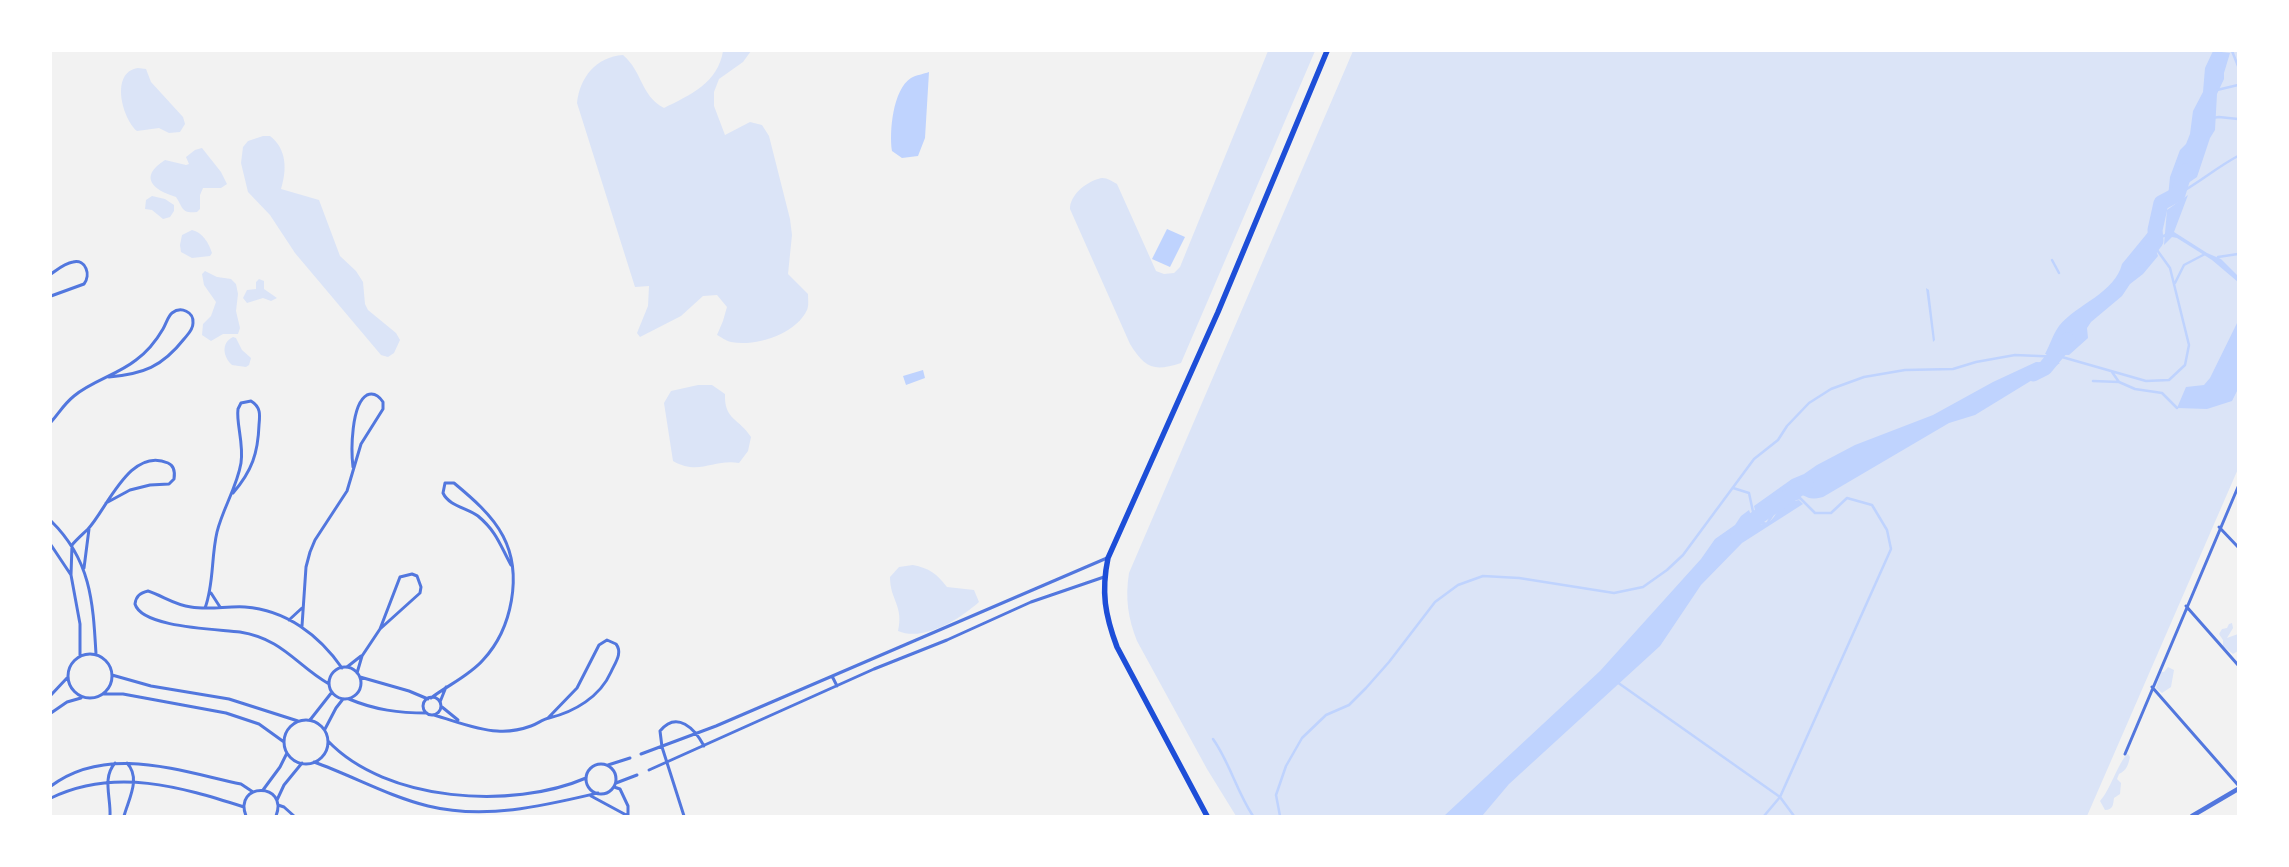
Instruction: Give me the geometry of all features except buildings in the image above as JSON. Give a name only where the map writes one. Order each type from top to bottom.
[{"type":"main road","points":[[1207,816],[1117,647],[1107,619],[1104,577],[1108,558],[1218,312],[1327,51]]},
{"type":"street","points":[[51,274],[66,264],[76,261],[83,263],[87,269],[88,276],[84,284],[51,296]]},
{"type":"street","points":[[51,422],[74,396],[109,377],[143,355],[163,330],[171,314],[181,309],[188,311],[192,316],[194,322],[192,330],[169,357],[147,370],[109,377]]},
{"type":"street","points":[[302,627],[302,607],[310,552],[315,540],[347,491],[353,467],[368,430],[383,409],[383,402],[376,395],[370,394],[364,397],[359,405],[352,434],[353,467]]},
{"type":"street","points":[[205,608],[211,592],[211,571],[218,531],[233,493],[242,450],[238,409],[241,403],[251,401],[257,404],[260,411],[258,450],[251,467],[233,493]]},
{"type":"street","points":[[51,415],[58,412]]},
{"type":"street","points":[[80,656],[80,624],[71,575],[72,545],[89,528],[122,479],[139,465],[157,461],[166,462],[172,466],[175,472],[174,479],[169,484],[140,487],[106,503]]},
{"type":"street","points":[[428,713],[424,708],[429,698],[482,661],[496,645],[510,609],[512,592],[512,558],[508,547],[489,516],[454,483],[445,483],[443,493],[447,501],[477,516],[492,530],[503,547],[511,565]]},
{"type":"street","points":[[2125,754],[2186,606],[2238,487]]},
{"type":"street","points":[[51,521],[72,545],[84,568],[91,592],[96,654]]},
{"type":"street","points":[[2220,527],[2238,547]]},
{"type":"street","points":[[84,568],[89,528]]},
{"type":"street","points":[[51,545],[71,575]]},
{"type":"street","points":[[641,754],[697,733],[1108,558]]},
{"type":"street","points":[[380,629],[420,592],[422,587],[418,576],[412,574],[400,577],[380,629],[362,656],[331,675],[329,684],[332,692],[371,708],[390,712],[428,713],[485,730],[508,731],[531,726],[548,718],[569,712],[592,698],[602,689],[618,658],[619,652],[616,644],[607,640],[598,646],[577,688],[548,718]]},
{"type":"street","points":[[649,770],[1039,599],[1104,577]]},
{"type":"street","points":[[329,684],[320,679],[292,654],[275,644],[242,632],[199,629],[157,619],[140,612],[136,608],[135,601],[138,595],[148,591],[180,606],[246,608],[272,612],[302,627],[328,648],[345,668],[358,675],[440,702]]},
{"type":"street","points":[[211,592],[220,607]]},
{"type":"street","points":[[2186,606],[2238,666]]},
{"type":"street","points":[[289,620],[302,607]]},
{"type":"street","points":[[83,698],[70,688],[67,678],[69,667],[80,656],[96,654],[105,660],[112,674],[110,685],[104,694]]},
{"type":"street","points":[[324,730],[333,713],[346,699],[359,692],[361,683],[358,675],[362,656]]},
{"type":"street","points":[[112,674],[151,686],[229,699],[298,721],[310,720],[318,723],[324,730],[328,741],[340,753],[371,772],[411,786],[452,795],[480,797],[536,793],[566,787],[586,778],[592,767],[600,764],[608,765],[630,758]]},
{"type":"street","points":[[832,676],[837,686]]},
{"type":"street","points":[[51,695],[67,678]]},
{"type":"street","points":[[434,715],[440,711],[440,702],[446,687]]},
{"type":"street","points":[[2152,687],[2238,785]]},
{"type":"street","points":[[310,720],[332,692]]},
{"type":"street","points":[[51,713],[67,702],[83,698],[94,698],[104,694],[123,694],[226,713],[259,724],[284,742]]},
{"type":"street","points":[[441,706],[461,722]]},
{"type":"street","points":[[298,721],[289,727],[284,742],[287,752],[294,760],[302,764],[314,762],[323,756],[328,741]]},
{"type":"street","points":[[684,816],[662,746],[660,730],[672,721],[693,728],[704,746]]},
{"type":"street","points":[[263,790],[276,774],[287,752]]},
{"type":"street","points":[[110,816],[107,783],[110,770],[116,762]]},
{"type":"street","points":[[51,786],[86,768],[126,762],[152,765],[240,784],[253,792]]},
{"type":"street","points":[[124,816],[135,781],[133,772],[126,762]]},
{"type":"street","points":[[314,762],[385,792],[430,806],[480,811],[539,808],[598,793],[607,793],[614,785],[637,775]]},
{"type":"street","points":[[277,800],[284,785],[302,764]]},
{"type":"street","points":[[608,765],[614,771],[614,785]]},
{"type":"street","points":[[586,778],[588,786],[598,793]]},
{"type":"street","points":[[51,798],[82,786],[135,781],[162,784],[198,792],[244,807]]},
{"type":"street","points":[[590,795],[628,816],[628,806],[620,789],[614,785]]},
{"type":"street","points":[[2192,816],[2238,789]]},
{"type":"street","points":[[245,816],[245,800],[253,792],[263,790],[274,795],[277,800],[276,816]]},
{"type":"street","points":[[278,805],[284,807],[294,816]]},
{"type":"shaded area","points":[[723,51],[751,51],[743,62],[719,79],[714,92],[714,106],[725,135],[750,122],[762,125],[769,136],[790,219],[792,235],[788,274],[808,294],[808,308],[794,326],[774,337],[752,342],[731,342],[717,335],[727,307],[717,295],[703,296],[681,316],[640,337],[637,333],[648,306],[649,286],[635,287],[577,103],[579,94],[586,77],[597,64],[623,55],[630,62],[650,97],[664,108],[693,93],[709,80],[720,62]]},
{"type":"shaded area","points":[[1268,51],[1315,51],[1181,363],[1163,367],[1151,366],[1140,358],[1130,344],[1070,209],[1071,204],[1075,194],[1093,181],[1103,178],[1117,184],[1156,271],[1164,274],[1174,273],[1180,267]]},
{"type":"shaded area","points":[[1353,51],[2238,51],[2238,469],[2087,816],[1236,816],[1207,769],[1137,641],[1128,608],[1129,573]]},
{"type":"shaded area","points":[[138,68],[146,69],[151,82],[183,117],[185,124],[180,132],[169,133],[159,128],[137,131],[132,125],[123,106],[121,86],[129,71]]},
{"type":"shaded area","points":[[263,136],[270,136],[276,141],[283,153],[285,167],[281,189],[319,200],[340,256],[356,271],[363,282],[365,304],[368,310],[396,333],[400,340],[394,353],[388,357],[381,355],[295,253],[270,215],[248,192],[241,163],[243,147],[248,141]]},
{"type":"shaded area","points":[[202,148],[221,172],[227,184],[221,188],[203,188],[200,195],[200,209],[197,212],[188,212],[183,209],[176,197],[155,187],[151,177],[152,172],[165,160],[189,164],[186,157],[195,150]]},
{"type":"shaded area","points":[[152,196],[165,199],[174,205],[174,211],[170,217],[163,219],[152,210],[145,209],[146,200]]},
{"type":"shaded area","points":[[192,230],[199,233],[207,242],[212,253],[210,256],[192,258],[181,252],[182,235]]},
{"type":"shaded area","points":[[205,271],[217,277],[231,279],[236,284],[238,294],[236,311],[240,328],[238,334],[223,334],[211,341],[202,335],[203,324],[211,316],[216,302],[204,285],[202,274]]},
{"type":"shaded area","points":[[259,279],[264,281],[264,289],[277,298],[271,301],[263,298],[247,303],[243,298],[247,290],[256,289],[256,282]]},
{"type":"shaded area","points":[[233,337],[236,338],[242,350],[251,358],[249,365],[246,367],[232,365],[225,355],[226,343]]},
{"type":"shaded area","points":[[698,385],[712,385],[725,394],[725,403],[730,414],[751,437],[748,451],[739,463],[730,462],[691,467],[673,461],[664,403],[671,391]]},
{"type":"shaded area","points":[[913,565],[932,572],[947,587],[974,590],[979,602],[952,622],[930,631],[908,634],[898,631],[899,615],[892,592],[890,577],[899,567]]},
{"type":"shaded area","points":[[2232,623],[2233,628],[2227,638],[2238,634],[2238,651],[2233,654],[2223,646],[2223,640],[2219,634],[2222,629],[2227,628]]},
{"type":"shaded area","points":[[2168,667],[2174,670],[2171,687],[2162,693],[2156,688],[2161,672],[2164,672]]},
{"type":"shaded area","points":[[2128,754],[2130,757],[2128,765],[2119,774],[2117,779],[2121,783],[2120,794],[2114,798],[2112,808],[2105,810],[2100,801]]},
{"type":"water","points":[[2213,51],[2230,53],[2224,79],[2217,94],[2215,130],[2210,138],[2197,177],[2168,197],[2170,177],[2180,150],[2186,144],[2190,134],[2193,111],[2203,92],[2205,68]]},
{"type":"water","points":[[929,72],[925,138],[918,156],[902,158],[892,151],[891,143],[896,101],[900,91],[911,78]]},
{"type":"water","points":[[2188,195],[2174,232],[2207,253],[2221,259],[2238,276],[2238,282],[2212,260],[2177,238],[2172,237],[2164,245],[2167,210]]},
{"type":"water","points":[[2154,225],[2153,242],[2158,256],[2143,274],[2130,284],[2122,296],[2091,322],[2087,328],[2088,338],[2069,355],[2045,354],[2059,326],[2075,311],[2104,291],[2112,283],[2122,264]]},
{"type":"water","points":[[1167,229],[1185,237],[1170,267],[1152,259]]},
{"type":"water","points":[[1926,288],[1929,290],[1935,340],[1933,342]]},
{"type":"water","points":[[2238,321],[2238,389],[2232,401],[2207,409],[2177,408],[2186,387],[2204,385],[2210,378]]},
{"type":"water","points":[[2036,362],[2060,363],[1975,415],[1949,423],[1823,497],[1814,499],[1797,494],[1786,495],[1777,501],[1766,520],[1757,519],[1754,506],[1792,479],[1855,445],[1933,415],[1993,382]]},
{"type":"water","points":[[923,370],[925,378],[906,385],[903,376]]},
{"type":"water","points":[[1799,500],[1803,504],[1742,543],[1701,585],[1660,646],[1509,784],[1482,816],[1444,816],[1600,671],[1701,559],[1715,539],[1735,525],[1741,516],[1749,510],[1754,523],[1765,524],[1772,520],[1784,503]]},
{"type":"waterway","points":[[2232,51],[2238,66]]},
{"type":"waterway","points":[[2217,90],[2238,85]]},
{"type":"waterway","points":[[2212,118],[2238,119]]},
{"type":"waterway","points":[[2178,194],[2238,156]]},
{"type":"waterway","points":[[2141,260],[2156,241],[2155,230],[2161,203],[2178,194],[2185,171]]},
{"type":"waterway","points":[[2156,239],[2166,235]]},
{"type":"waterway","points":[[1280,816],[1276,795],[1286,766],[1302,738],[1326,715],[1349,705],[1366,688],[1389,662],[1435,602],[1458,585],[1483,576],[1519,578],[1614,593],[1643,587],[1667,570],[1683,555],[1754,459],[1778,440],[1787,426],[1809,403],[1831,389],[1864,377],[1905,370],[1953,369],[1976,362],[2015,355],[2062,357],[2146,381],[2169,380],[2185,365],[2189,345],[2170,268],[2157,250],[2156,241]]},
{"type":"waterway","points":[[2175,283],[2184,265],[2205,254]]},
{"type":"waterway","points":[[2218,257],[2238,254]]},
{"type":"waterway","points":[[2052,260],[2059,273]]},
{"type":"waterway","points":[[2033,374],[2045,368],[2068,340]]},
{"type":"waterway","points":[[2112,372],[2119,382],[2135,389],[2162,393],[2177,408]]},
{"type":"waterway","points":[[2093,381],[2119,382]]},
{"type":"waterway","points":[[1738,535],[1755,519],[1806,484]]},
{"type":"waterway","points":[[1733,488],[1749,493],[1755,521],[1767,524],[1780,502],[1800,498],[1815,513],[1831,513],[1847,498],[1872,505],[1887,530],[1891,549],[1780,797],[1794,816]]},
{"type":"waterway","points":[[1617,682],[1780,797],[1764,816]]},
{"type":"waterway","points":[[1213,739],[1253,816]]}]
